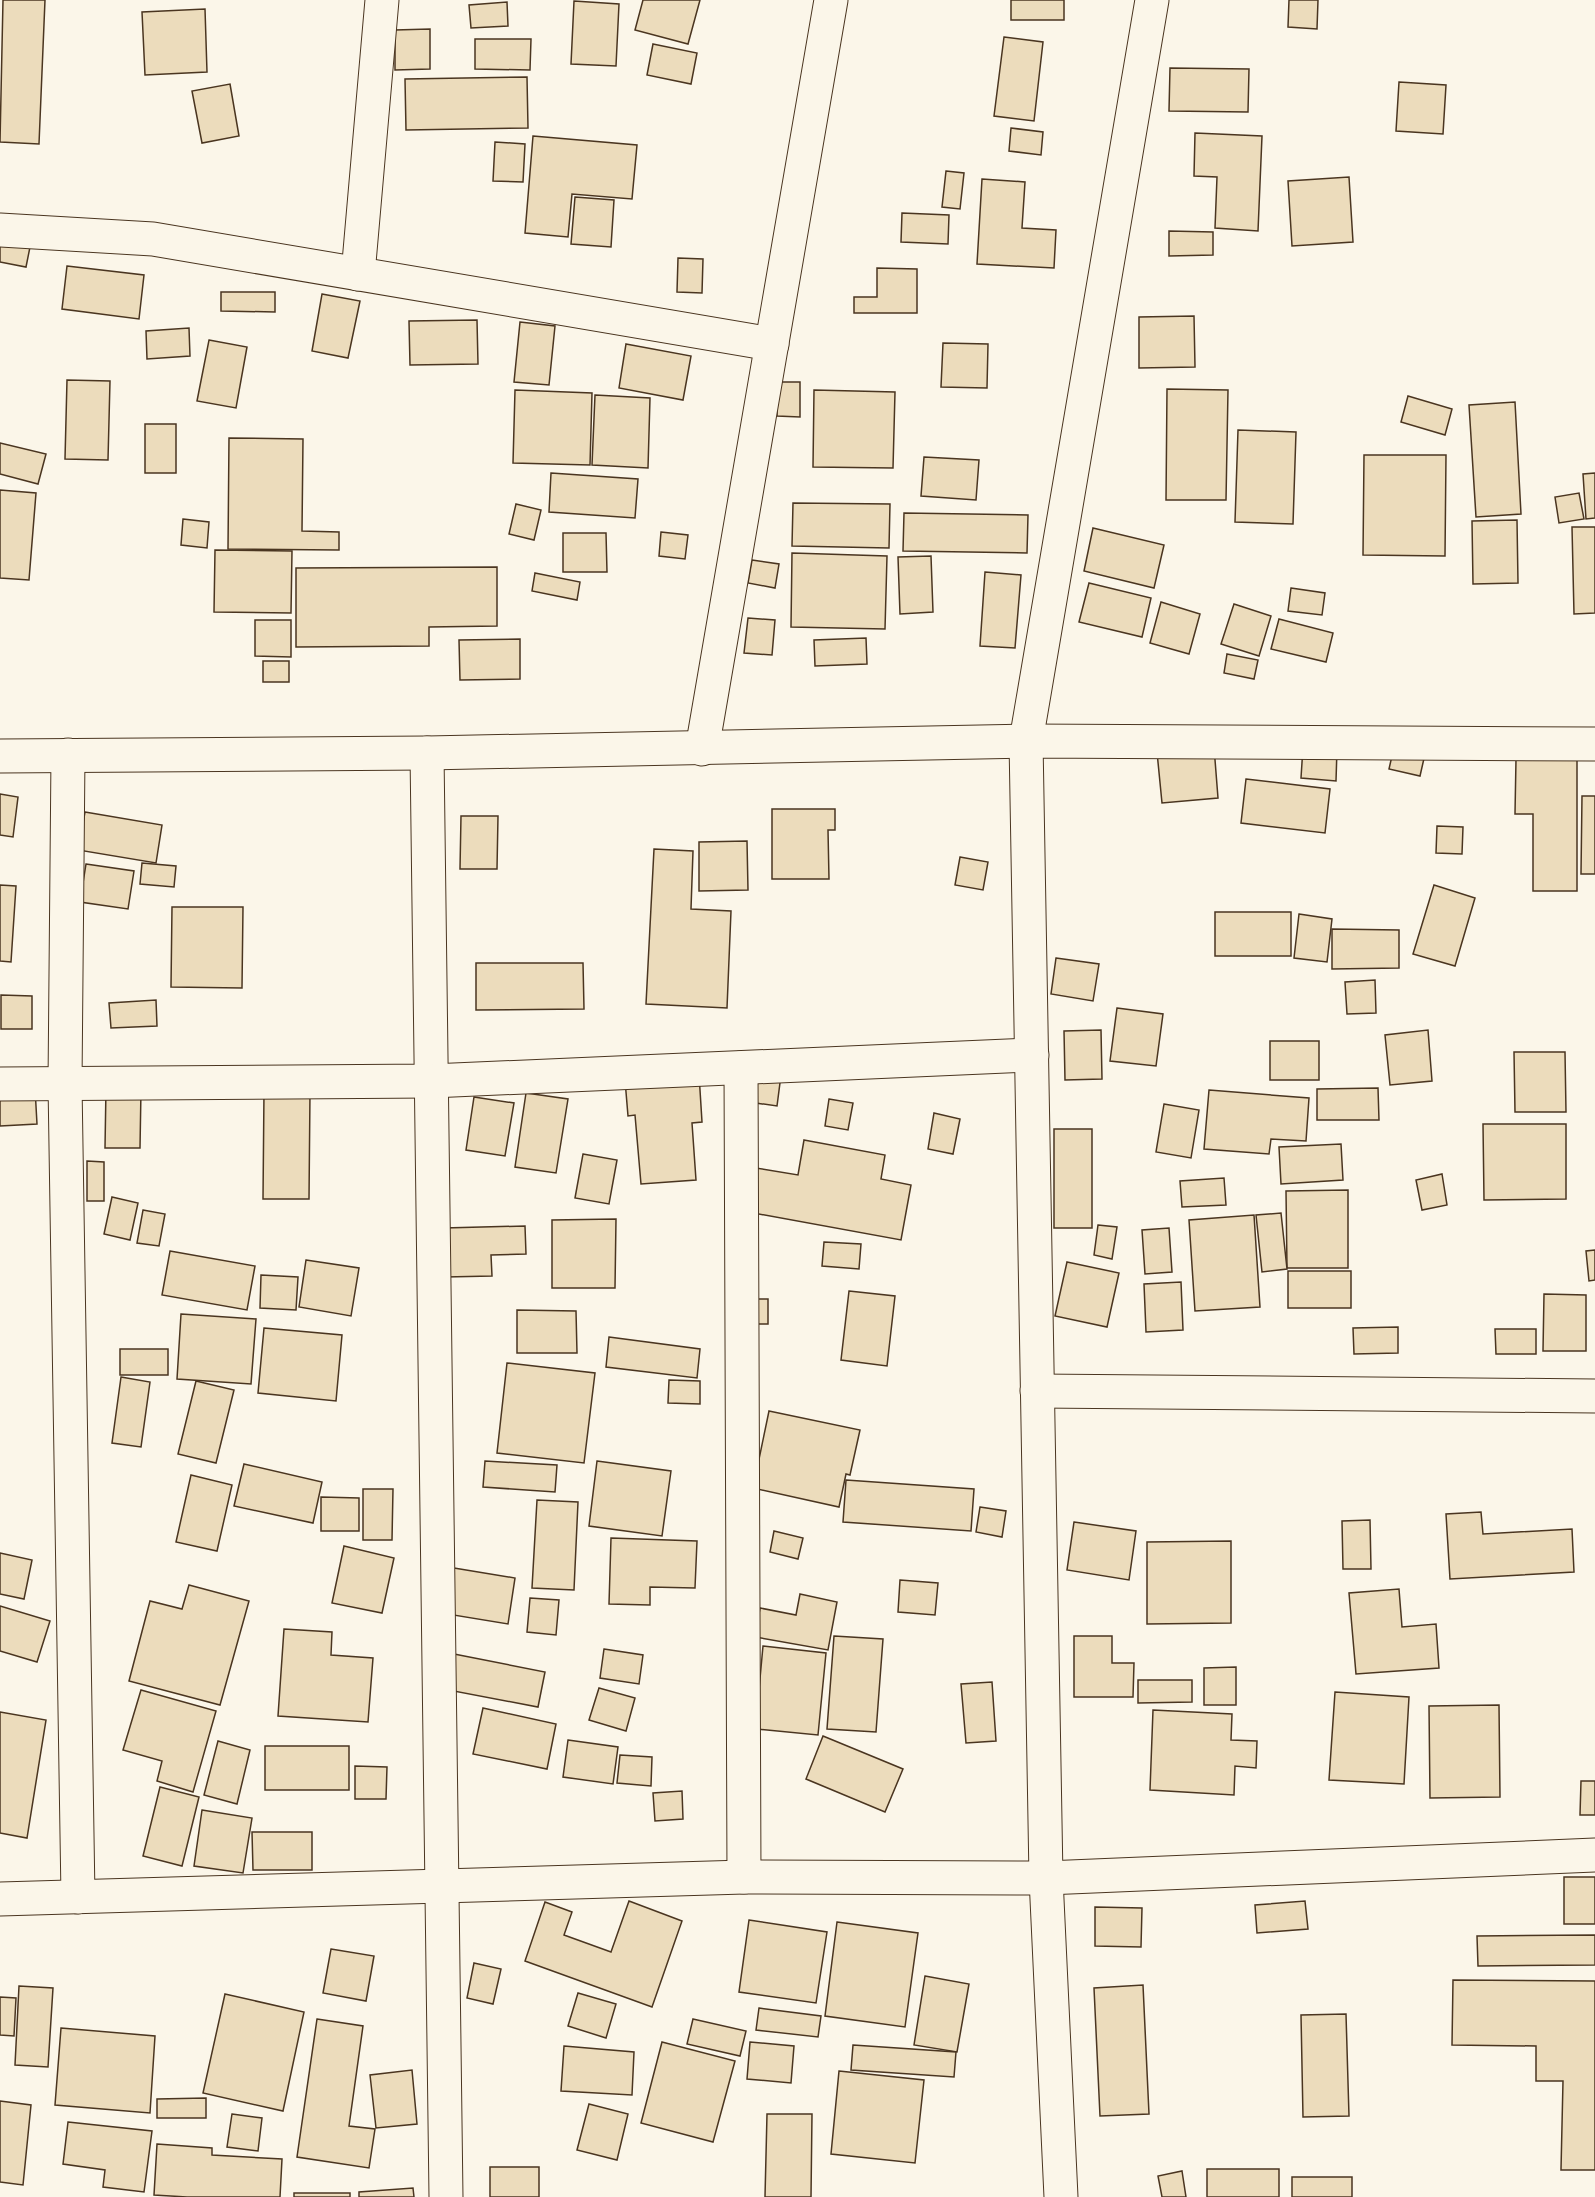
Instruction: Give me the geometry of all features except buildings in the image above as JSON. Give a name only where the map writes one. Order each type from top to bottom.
[{"type":"street","points":[[358,274],[381,0]]},
{"type":"street","points":[[702,749],[831,0]]},
{"type":"street","points":[[1061,2197],[1046,1878],[1026,741],[1152,0]]},
{"type":"street","points":[[0,230],[153,239],[772,344]]},
{"type":"street","points":[[0,756],[702,749],[1026,741],[1595,744]]},
{"type":"street","points":[[426,753],[446,2197]]},
{"type":"street","points":[[68,755],[65,1084],[78,1897]]},
{"type":"street","points":[[0,1084],[431,1081],[1032,1055]]},
{"type":"street","points":[[741,1068],[744,1877]]},
{"type":"street","points":[[1037,1391],[1595,1396]]},
{"type":"street","points":[[0,1899],[744,1877],[1046,1878],[1595,1855]]}]
